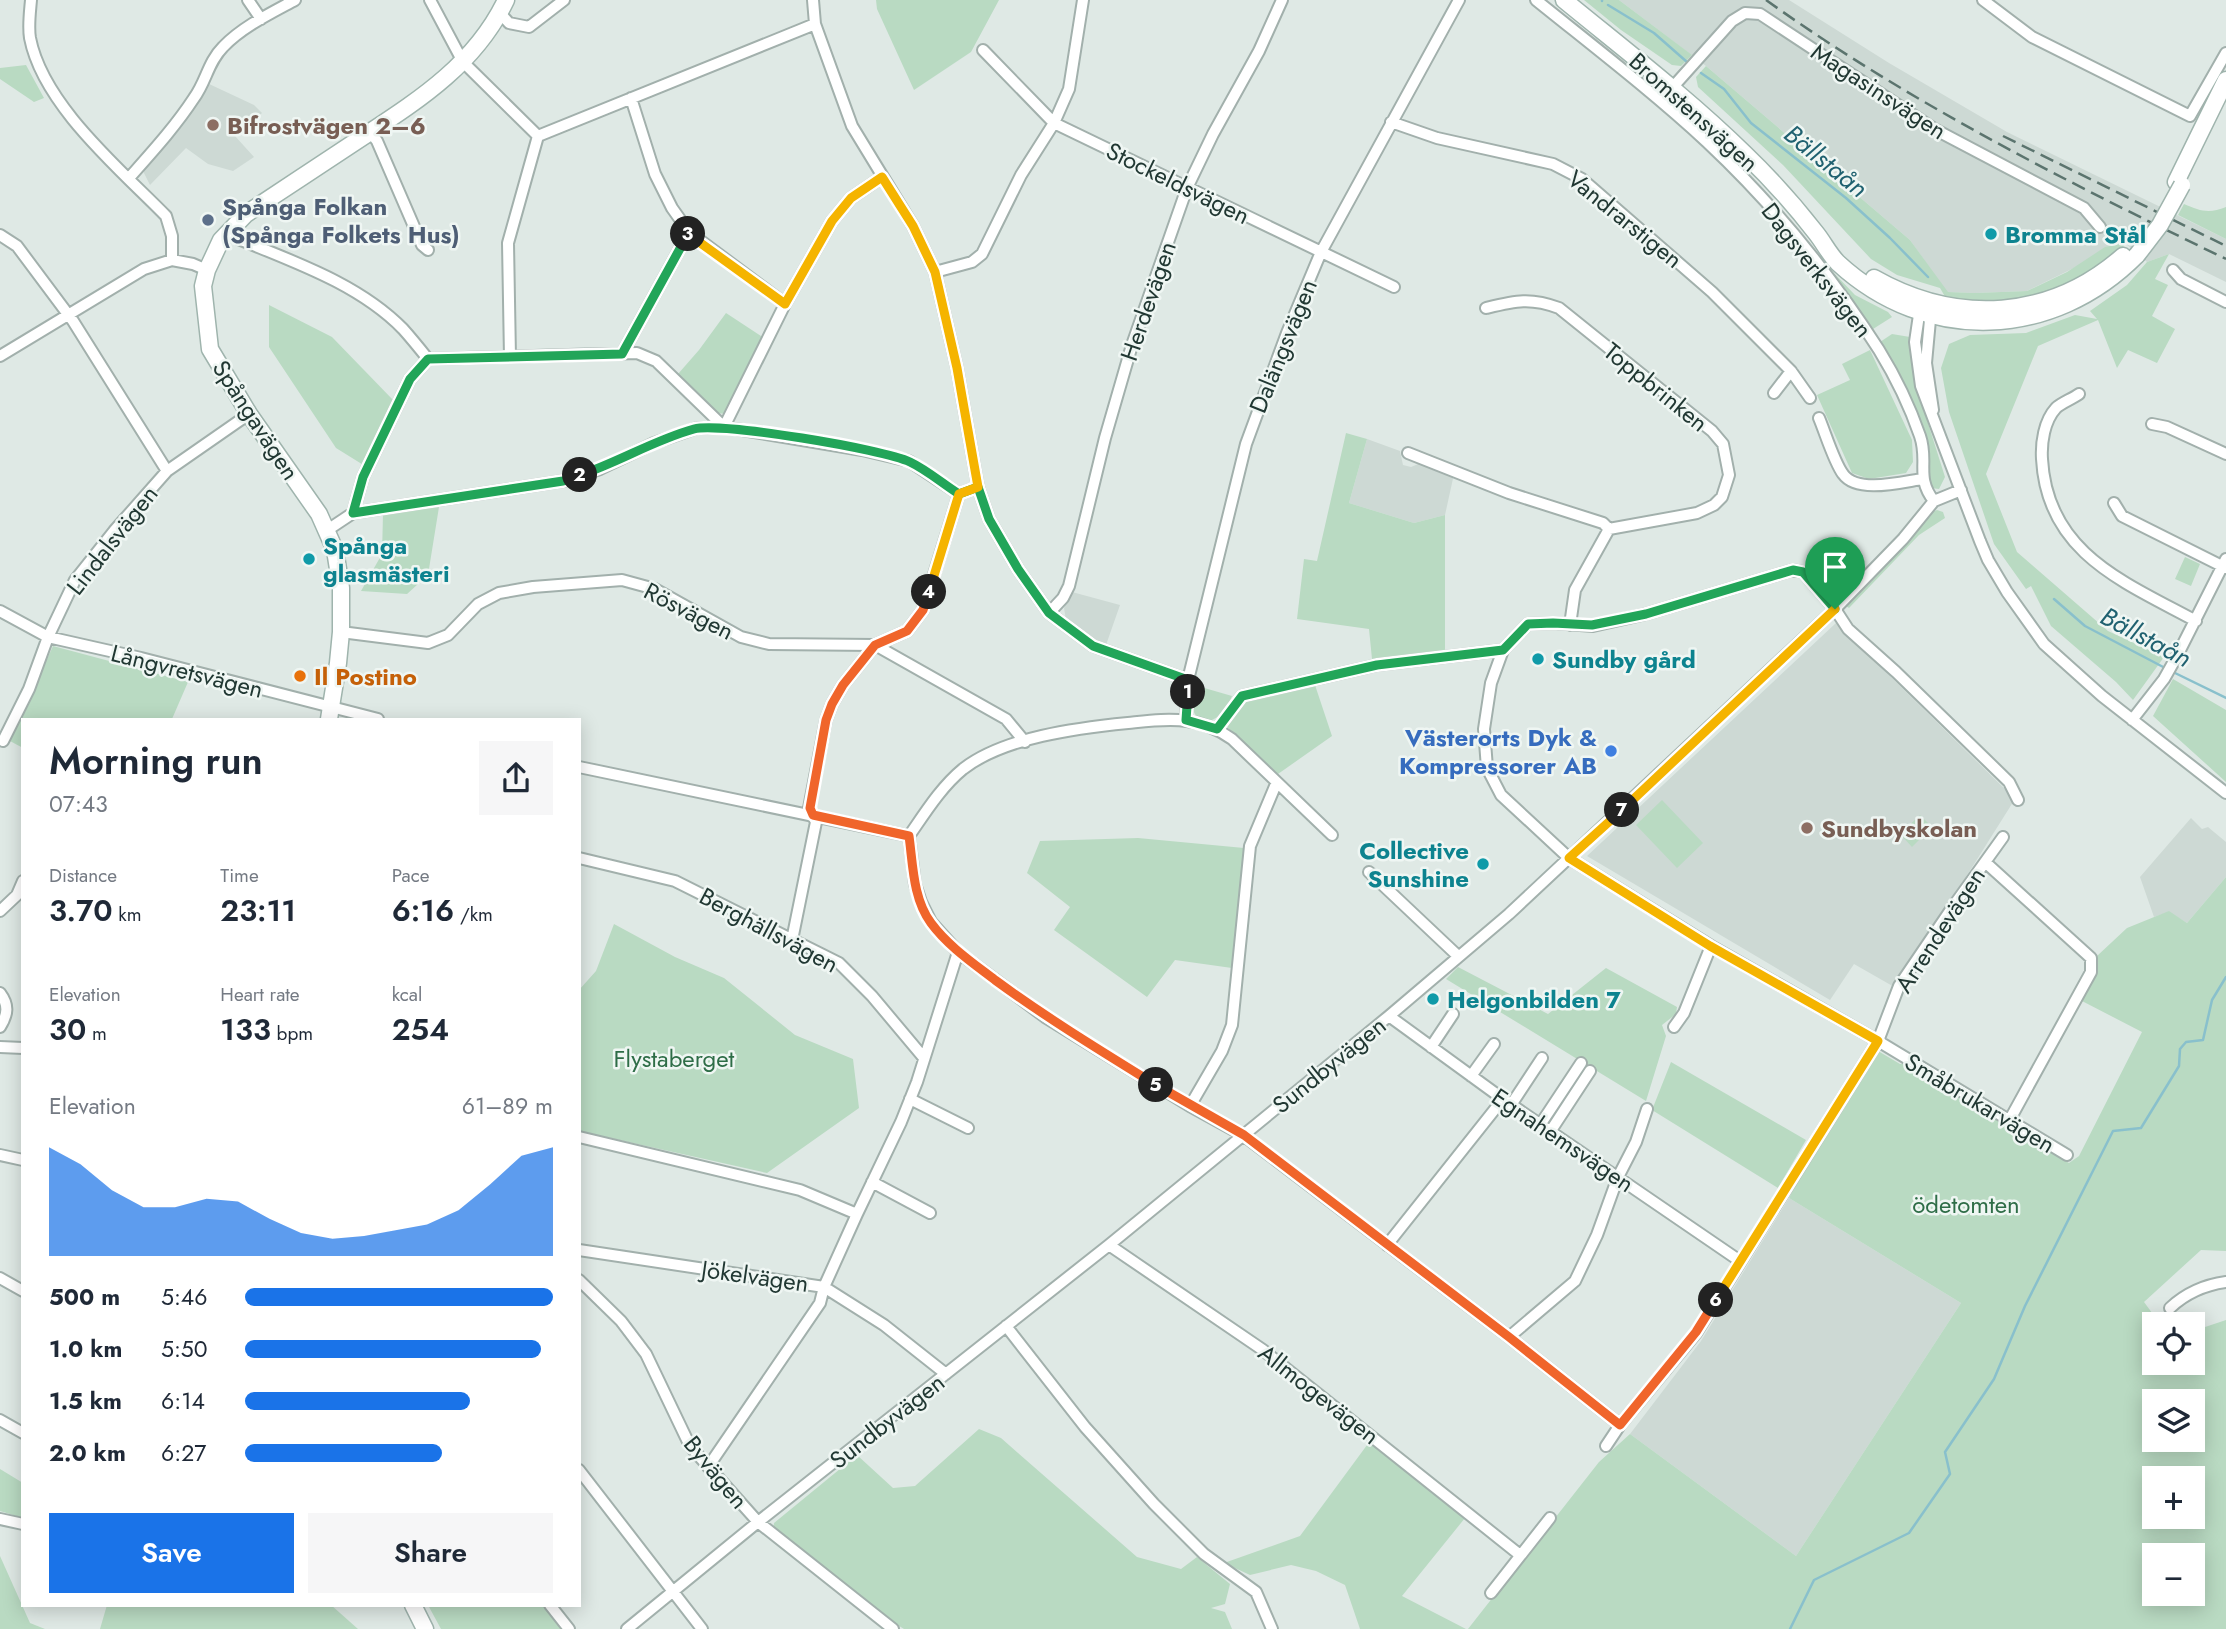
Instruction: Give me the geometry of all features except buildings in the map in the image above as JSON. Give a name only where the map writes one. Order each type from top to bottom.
[{"type":"street","points":[[31,0],[30,37],[44,78],[70,117],[166,216],[172,236],[172,260]]},
{"type":"street","points":[[248,0],[261,19]]},
{"type":"street","points":[[129,178],[165,138],[196,96],[213,58],[226,44],[261,19],[296,0]]},
{"type":"street","points":[[430,0],[463,62],[538,136]]},
{"type":"street","points":[[503,7],[509,23],[529,27],[564,0]]},
{"type":"street","points":[[813,0],[815,24],[852,126],[913,226],[935,272],[957,368],[978,487],[989,519],[1018,569],[1049,613],[1093,646],[1188,680]]},
{"type":"street","points":[[935,272],[972,262],[982,254],[1021,175],[1054,123],[1069,89],[1083,0]]},
{"type":"street","name":"Herdevägen","points":[[1049,613],[1063,598],[1069,586],[1105,439],[1132,345],[1187,188],[1259,51],[1282,0]]},
{"type":"street","name":"Dalängsvägen","points":[[1186,720],[1188,680],[1254,416],[1321,252],[1460,0]]},
{"type":"street","name":"Dagsverksvägen","points":[[1536,0],[1707,142],[1773,209],[1853,311],[1883,356],[1920,437],[1924,458],[1922,479],[1934,500]]},
{"type":"street","name":"Bromstensvägen","points":[[1564,0],[1672,88],[1746,155],[1816,234],[1831,256],[1858,279],[1899,304],[1982,310],[2025,306],[2094,278],[2134,252],[2226,107]]},
{"type":"street","points":[[1983,0],[2032,37],[2190,116],[2226,53]]},
{"type":"street","name":"Spångavägen","points":[[330,713],[341,632],[341,588],[335,550],[319,514],[248,414],[209,349],[203,286],[207,270],[227,232],[246,214],[432,91],[463,62],[503,7]]},
{"type":"street","name":"Magasinsvägen","points":[[1672,88],[1732,20],[1745,13],[1760,14],[1936,130],[2084,208],[2101,227]]},
{"type":"street","points":[[538,136],[815,24]]},
{"type":"street","name":"Stockeldsvägen","points":[[983,50],[1054,123],[1394,287]]},
{"type":"street","name":"Bromstensvägen","points":[[2179,183],[2226,80]]},
{"type":"street","points":[[631,98],[655,174],[672,208],[689,232],[785,304]]},
{"type":"street","name":"Vandrarstigen","points":[[1391,122],[1437,138],[1553,164],[1582,179],[1712,292],[1791,371],[1811,398]]},
{"type":"street","points":[[370,132],[377,141],[422,245],[428,250]]},
{"type":"street","points":[[510,357],[508,243],[538,136]]},
{"type":"street","points":[[724,428],[785,304],[832,221],[851,198],[882,177]]},
{"type":"street","points":[[227,232],[335,280],[372,303],[403,329],[428,359]]},
{"type":"street","points":[[622,354],[689,232]]},
{"type":"street","points":[[0,235],[17,246],[68,314],[167,471]]},
{"type":"street","points":[[0,356],[144,269],[172,260],[207,270]]},
{"type":"street","points":[[2174,270],[2181,279],[2226,302]]},
{"type":"street","name":"Toppbrinken","points":[[1486,308],[1539,300],[1559,308],[1712,431],[1723,444],[1729,475],[1722,497],[1714,505],[1704,512],[1609,529]]},
{"type":"street","points":[[1926,307],[1926,363],[1934,420],[1988,560],[2044,644],[2132,720],[2226,793]]},
{"type":"street","points":[[353,513],[363,477],[410,379],[428,359],[638,353],[656,360],[724,428]]},
{"type":"street","points":[[1774,393],[1791,371]]},
{"type":"street","points":[[2079,394],[2056,408],[2045,426],[2043,479],[2052,510],[2073,541],[2092,560],[2128,584],[2196,621]]},
{"type":"street","name":"Lindalsvägen","points":[[3,741],[29,689],[48,637],[75,580],[167,471],[248,414]]},
{"type":"street","points":[[1819,418],[1843,475],[1853,482],[1881,485],[1922,479]]},
{"type":"street","points":[[2152,424],[2226,454]]},
{"type":"street","points":[[326,531],[353,513],[563,481],[600,469],[654,443],[697,428],[724,428],[862,450],[909,461],[959,494]]},
{"type":"street","points":[[1408,453],[1509,493],[1603,523],[1609,529],[1575,590],[1570,625]]},
{"type":"street","points":[[959,494],[978,487]]},
{"type":"street","points":[[1934,500],[1961,490]]},
{"type":"street","points":[[792,940],[816,822],[810,808],[826,720],[843,685],[875,645],[907,631],[923,610],[959,494]]},
{"type":"street","name":"Sundbyvägen","points":[[627,1629],[758,1522],[1110,1245],[1509,914],[1835,609],[1903,539],[1934,500]]},
{"type":"street","points":[[2114,502],[2122,516],[2225,565],[2164,679],[2132,720]]},
{"type":"street","name":"Småbrukarvägen","points":[[1835,609],[1803,572],[1793,570],[1646,614],[1592,625],[1528,624],[1503,650],[1491,684],[1484,729],[1487,768],[1501,795],[1569,858],[1710,946],[1878,1041],[2067,1154]]},
{"type":"street","name":"Rösvägen","points":[[341,632],[428,643],[449,635],[478,604],[499,593],[533,587],[622,580],[655,589],[741,637],[769,644],[875,645],[1006,719],[1025,742]]},
{"type":"street","points":[[1835,609],[1848,629],[2009,782],[2018,800]]},
{"type":"street","name":"Långvretsvägen","points":[[0,611],[48,637],[141,658],[330,713],[370,718]]},
{"type":"street","points":[[1217,729],[1242,696],[1377,665],[1503,650]]},
{"type":"street","points":[[1332,835],[1231,738],[1217,729],[1186,720],[1158,720],[1067,729],[998,750],[964,769],[935,800],[909,836],[915,884],[921,902],[931,922],[958,952],[1045,1017],[1190,1106],[1244,1135],[1620,1425]]},
{"type":"street","points":[[581,767],[909,836]]},
{"type":"street","points":[[1190,1106],[1222,1051],[1232,1025],[1250,846],[1276,783]]},
{"type":"street","name":"Arrendevägen","points":[[1606,1446],[1696,1332],[1878,1041],[1899,986],[2003,837]]},
{"type":"street","name":"Berghällsvägen","points":[[581,858],[675,881],[839,963],[872,996],[924,1058]]},
{"type":"street","points":[[1985,862],[2091,958],[2091,972],[2009,1121]]},
{"type":"street","points":[[1369,872],[1458,957]]},
{"type":"street","points":[[0,911],[17,895],[21,886]]},
{"type":"street","points":[[1674,1027],[1684,1013],[1710,946]]},
{"type":"street","points":[[708,1467],[820,1303],[824,1286],[910,1099],[958,952]]},
{"type":"street","points":[[0,993],[7,1002],[7,1012],[0,1027]]},
{"type":"street","points":[[1431,1047],[1454,1014]]},
{"type":"street","name":"Egnahemsvägen","points":[[1389,1016],[1507,1102],[1740,1261]]},
{"type":"street","points":[[1471,1076],[1494,1044]]},
{"type":"street","points":[[0,1047],[21,1048]]},
{"type":"street","points":[[1387,1245],[1542,1058]]},
{"type":"street","points":[[1545,1128],[1586,1067]]},
{"type":"street","points":[[910,1099],[968,1128]]},
{"type":"street","points":[[1509,1337],[1575,1281],[1597,1235],[1618,1177],[1636,1142],[1647,1109]]},
{"type":"street","points":[[581,1137],[800,1190],[857,1214]]},
{"type":"street","points":[[0,1155],[21,1160]]},
{"type":"street","points":[[872,1182],[930,1213]]},
{"type":"street","name":"Allmogevägen","points":[[1110,1245],[1263,1350],[1520,1555]]},
{"type":"street","name":"Jökelvägen","points":[[584,1251],[824,1286],[884,1325],[946,1374]]},
{"type":"street","points":[[0,1278],[21,1290]]},
{"type":"street","name":"Byvägen","points":[[581,1282],[621,1321],[646,1354],[668,1405],[690,1446],[708,1467],[758,1522],[893,1629]]},
{"type":"street","points":[[2170,1308],[2184,1295],[2212,1284],[2226,1282]]},
{"type":"street","points":[[1006,1326],[1085,1427],[1154,1504],[1204,1555],[1255,1592],[1272,1629]]},
{"type":"street","points":[[0,1420],[21,1432]]},
{"type":"street","points":[[581,1473],[702,1629]]},
{"type":"street","points":[[1491,1593],[1550,1518]]},
{"type":"street","points":[[0,1519],[21,1524]]},
{"type":"street","points":[[413,1607],[425,1629]]},
{"type":"street","points":[[552,1607],[569,1629]]},
{"type":"shaded area","points":[[1619,0],[1789,0],[2007,132],[2226,239],[2226,282],[2169,254],[2147,262],[2125,243],[2027,291],[1947,292],[1910,240],[1706,66]]},
{"type":"shaded area","name":"Bifrostvägen 2–6","points":[[207,83],[254,105],[262,113],[235,136],[254,157],[233,171],[208,164],[186,148],[150,185],[143,171]]},
{"type":"shaded area","points":[[1367,439],[1400,451],[1403,465],[1411,467],[1423,462],[1454,474],[1445,515],[1414,523],[1349,503]]},
{"type":"shaded area","points":[[1072,592],[1120,605],[1106,645],[1089,639],[1066,620],[1064,608]]},
{"type":"shaded area","name":"Sundbyskolan","points":[[1836,623],[2015,799],[1896,988],[1854,964],[1830,1000],[1587,856]]},
{"type":"shaded area","points":[[2191,818],[2202,829],[2208,827],[2226,842],[2226,877],[2187,923],[2169,912],[2154,917],[2140,877]]},
{"type":"shaded area","points":[[1789,1198],[1961,1303],[1796,1556],[1630,1434],[1701,1341]]},
{"type":"green space","points":[[876,0],[999,0],[971,52],[914,90],[877,9]]},
{"type":"green space","points":[[1584,0],[1619,0],[1692,55],[1681,66],[1672,65],[1621,30]]},
{"type":"green space","points":[[26,65],[44,98],[34,102],[0,79],[0,68]]},
{"type":"green space","points":[[1706,66],[1910,240],[1948,292],[2027,291],[2067,272],[2105,247],[2125,243],[2120,253],[2061,289],[2009,302],[1947,300],[1940,288],[1897,275],[1871,259],[1783,165],[1698,87],[1696,77]]},
{"type":"green space","points":[[2184,204],[2205,211],[2226,207],[2226,239],[2178,215]]},
{"type":"green space","points":[[2169,254],[2155,279],[2168,285],[2152,316],[2175,329],[2157,363],[2128,350],[2117,368],[2098,320],[2038,346],[1986,474],[2017,552],[2108,631],[2164,657],[2133,700],[2051,626],[2031,586],[2026,589],[1994,544],[1949,412],[1941,368],[1949,344],[1970,335],[2026,333],[2075,315],[2097,319],[2090,311],[2127,285],[2147,262]]},
{"type":"green space","points":[[1830,269],[1855,295],[1888,312],[1892,317],[1873,329]]},
{"type":"green space","points":[[269,305],[332,337],[394,401],[365,466],[336,448],[269,347]]},
{"type":"green space","points":[[726,313],[764,338],[725,414],[717,413],[678,374]]},
{"type":"green space","points":[[1892,334],[1910,337],[1915,382],[1945,477],[1939,489],[1931,488],[1929,481],[1930,458],[1924,428],[1899,374],[1880,342]]},
{"type":"green space","points":[[1870,350],[1912,440],[1913,462],[1906,473],[1869,479],[1852,473],[1817,395],[1850,380],[1842,364]]},
{"type":"green space","points":[[1346,433],[1367,439],[1349,503],[1414,523],[1445,515],[1445,650],[1372,659],[1369,629],[1297,619],[1304,559],[1317,561]]},
{"type":"green space","points":[[439,507],[428,575],[407,594],[361,591],[382,554],[383,514]]},
{"type":"green space","points":[[1932,512],[1943,512],[1945,518],[1919,535],[1849,608],[1846,606],[1912,538]]},
{"type":"green space","points":[[2185,557],[2200,564],[2191,586],[2175,579]]},
{"type":"green space","points":[[53,646],[188,682],[172,718],[21,718],[21,747],[10,741]]},
{"type":"green space","points":[[2173,679],[2226,710],[2226,782],[2153,716]]},
{"type":"green space","points":[[1314,682],[1332,736],[1278,774],[1225,725],[1245,701]]},
{"type":"green space","points":[[1194,685],[1232,696],[1219,716],[1204,721],[1197,718],[1192,700]]},
{"type":"green space","points":[[1662,800],[1703,843],[1677,868],[1636,825]]},
{"type":"green space","points":[[1920,815],[1932,827],[1912,847],[1900,834]]},
{"type":"green space","points":[[1138,838],[1244,848],[1232,968],[1175,960],[1147,997],[1054,930],[1070,907],[1027,873],[1040,841]]},
{"type":"green space","name":"ödetomten","points":[[2226,877],[2226,1251],[2201,1250],[2144,1302],[2151,1312],[2142,1312],[2142,1375],[2205,1375],[2205,1327],[2226,1320],[2226,1629],[1468,1629],[1599,1462],[1630,1434],[1796,1556],[1961,1303],[1789,1198],[1828,1120],[1873,1048],[1900,1064],[1905,1063],[2069,1163],[2079,1156],[2142,1032],[2082,1001],[2097,971],[2097,956],[2127,928],[2169,911],[2187,923]]},
{"type":"green space","name":"Flystaberget","points":[[614,924],[675,957],[724,978],[795,1035],[853,1059],[859,1108],[767,1173],[581,1131],[581,988],[596,971]]},
{"type":"green space","points":[[1458,967],[1548,1014],[1606,968],[1677,1007],[1676,1014],[1662,1025],[1666,1036],[1646,1101],[1446,979]]},
{"type":"green space","points":[[1671,1062],[1806,1140],[1778,1188],[1652,1110]]},
{"type":"green space","points":[[979,1429],[1001,1438],[1137,1557],[1181,1569],[1197,1557],[1230,1584],[1225,1604],[1211,1608],[1225,1612],[1232,1629],[904,1629],[877,1612],[773,1532],[774,1523],[857,1455],[893,1488],[915,1486]]},
{"type":"green space","points":[[1370,1441],[1465,1518],[1402,1596],[1466,1629],[1360,1629],[1345,1585],[1316,1571],[1291,1565],[1250,1575],[1224,1563],[1300,1536]]},
{"type":"green space","points":[[0,1469],[21,1482],[21,1517],[0,1511]]},
{"type":"green space","points":[[0,1556],[30,1623],[45,1629],[0,1629]]},
{"type":"green space","points":[[106,1607],[333,1607],[358,1629],[100,1629]]},
{"type":"green space","points":[[429,1607],[546,1607],[564,1629],[441,1629]]},
{"type":"waterway","name":"Bällstaån","points":[[1608,5],[1654,33],[1687,62]]},
{"type":"waterway","name":"Bällstaån","points":[[1701,73],[1724,89],[1751,123],[1846,198],[1928,277]]},
{"type":"waterway","name":"Bällstaån","points":[[2054,599],[2085,626],[2167,669]]},
{"type":"waterway","name":"Bällstaån","points":[[2173,672],[2226,698]]},
{"type":"waterway","points":[[1790,1629],[1814,1580],[1909,1533],[1950,1474],[1945,1452],[1994,1379],[2025,1306],[2113,1131],[2141,1128],[2179,1066],[2180,1049],[2186,1042],[2203,1040],[2212,1000],[2226,977]]},
{"type":"railway","points":[[1766,0],[1821,38],[1933,107],[2107,201],[2226,259]]},
{"type":"railway","points":[[2003,136],[2226,246]]},
{"type":"place","name":"Bifrostvägen 2–6","points":[[213,125]]},
{"type":"place","name":"Spånga Folkan (Spånga Folkets Hus)","points":[[208,220]]},
{"type":"place","name":"Bromma Stål","points":[[1991,234]]},
{"type":"place","name":"Spånga glasmästeri","points":[[309,559]]},
{"type":"place","name":"Sundby gård","points":[[1538,659]]},
{"type":"place","name":"Il Postino","points":[[300,676]]},
{"type":"place","name":"Västerorts Dyk & Kompressorer AB","points":[[1611,751]]},
{"type":"place","name":"Sundbyskolan","points":[[1807,828]]},
{"type":"place","name":"Collective Sunshine","points":[[1483,864]]},
{"type":"place","name":"Helgonbilden 7","points":[[1433,999]]},
{"type":"route","points":[[1835,609],[1569,858],[1710,946],[1878,1041],[1696,1332],[1620,1425],[1244,1135],[1190,1106],[1045,1017],[958,952],[931,922],[921,902],[915,884],[909,836],[813,815],[810,808],[826,720],[832,704],[843,685],[875,645],[907,631],[923,610],[959,494],[978,487],[957,368],[935,272],[913,226],[882,177],[851,198],[832,221],[785,304],[689,232],[622,354],[428,359],[410,379],[363,477],[353,513],[563,481],[600,469],[654,443],[697,428],[764,433],[909,461],[959,494],[978,487],[989,519],[1018,569],[1049,613],[1093,646],[1188,680],[1186,720],[1217,729],[1242,696],[1377,665],[1503,650],[1528,624],[1592,625],[1646,614],[1793,570],[1803,572],[1835,609]]}]
